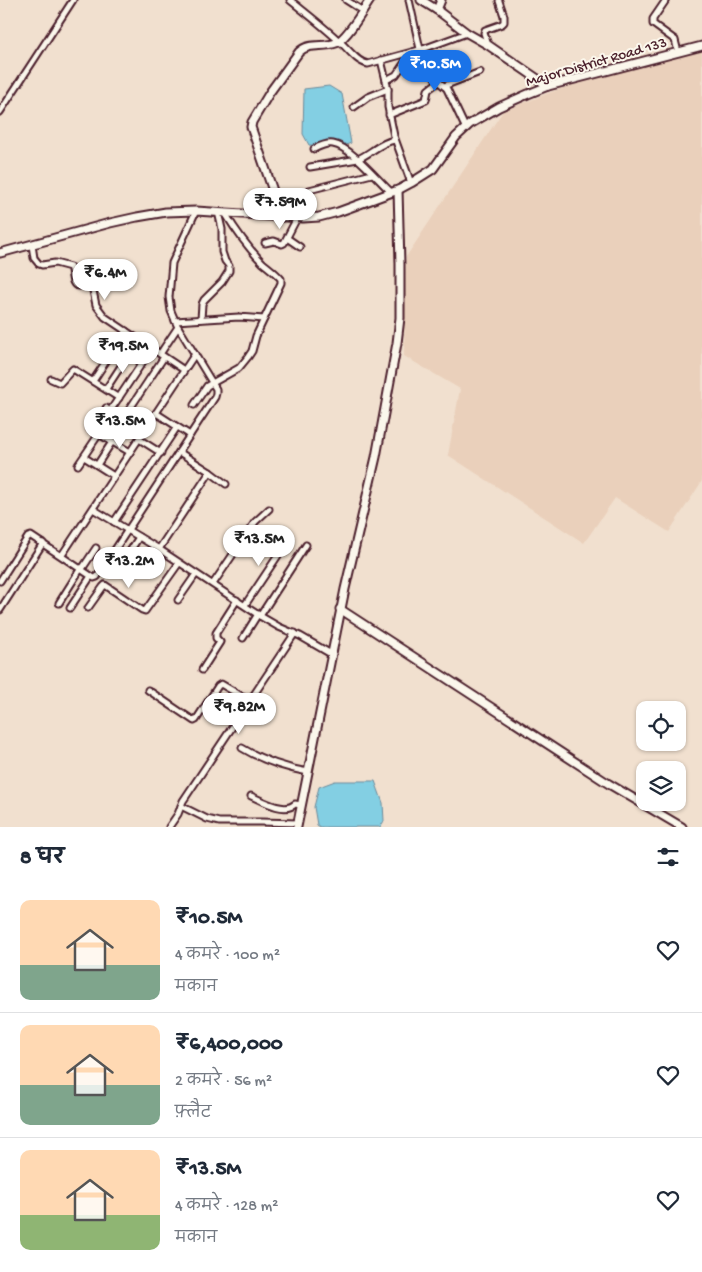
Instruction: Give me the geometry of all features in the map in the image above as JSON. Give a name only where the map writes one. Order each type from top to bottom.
[{"type":"street","points":[[0,112],[73,0]]},
{"type":"street","points":[[346,0],[363,11]]},
{"type":"street","points":[[282,217],[251,126],[254,116],[284,71],[302,49],[308,46],[334,44],[340,41],[347,34],[370,0]]},
{"type":"street","points":[[409,0],[422,49],[433,74],[438,82],[444,86],[465,127]]},
{"type":"street","points":[[421,0],[467,33],[548,86]]},
{"type":"street","points":[[437,10],[441,0]]},
{"type":"street","points":[[666,0],[652,22],[675,40],[678,52]]},
{"type":"street","points":[[293,1],[365,64],[422,49],[467,33]]},
{"type":"street","points":[[488,45],[484,33],[485,30],[502,24],[504,19],[499,1]]},
{"type":"street","name":"Major District Road 133","points":[[0,254],[110,223],[166,212],[196,211],[297,218],[330,214],[394,191],[434,168],[465,127],[499,107],[548,86],[702,46]]},
{"type":"street","points":[[386,80],[396,75],[412,52]]},
{"type":"street","points":[[381,60],[388,89],[389,115],[395,140],[410,183]]},
{"type":"street","points":[[433,74],[446,69]]},
{"type":"street","points":[[444,86],[480,72]]},
{"type":"street","points":[[389,115],[426,100],[428,90],[438,82]]},
{"type":"street","points":[[354,108],[368,97],[388,89]]},
{"type":"street","points":[[310,167],[358,159],[382,144],[395,140]]},
{"type":"street","points":[[181,806],[207,819],[219,822],[261,822],[298,825],[340,609],[376,457],[400,318],[400,264],[394,191],[372,174],[358,159],[341,147],[331,144],[314,149]]},
{"type":"street","points":[[308,190],[372,174]]},
{"type":"street","points":[[0,581],[28,537],[31,536],[91,576],[97,577],[215,397],[216,389],[175,321],[169,297],[172,264],[196,211]]},
{"type":"street","points":[[194,405],[205,389],[239,368],[248,357],[281,283],[281,279],[252,251],[222,213]]},
{"type":"street","points":[[201,319],[204,300],[222,282],[229,271],[229,266],[222,252],[222,213]]},
{"type":"street","points":[[265,243],[274,241],[282,244],[297,218]]},
{"type":"street","points":[[287,238],[300,247]]},
{"type":"street","points":[[32,244],[36,262],[42,265],[55,263],[70,267],[72,270],[72,280],[76,285],[88,284],[92,286],[96,305],[105,317],[184,370]]},
{"type":"street","points":[[175,321],[239,317],[264,319]]},
{"type":"street","points":[[123,419],[178,327]]},
{"type":"street","points":[[93,381],[126,331]]},
{"type":"street","points":[[106,389],[138,340]]},
{"type":"street","points":[[143,432],[108,409],[119,398],[152,348]]},
{"type":"street","points":[[62,556],[195,354]]},
{"type":"street","points":[[51,379],[60,384],[73,369],[119,398]]},
{"type":"street","points":[[156,413],[190,435]]},
{"type":"street","points":[[114,522],[177,427]]},
{"type":"street","points":[[90,429],[130,452]]},
{"type":"street","points":[[78,466],[99,434]]},
{"type":"street","points":[[139,439],[160,453]]},
{"type":"street","points":[[97,465],[112,442]]},
{"type":"street","points":[[179,452],[226,484]]},
{"type":"street","points":[[84,457],[114,476]]},
{"type":"street","points":[[159,549],[210,472]]},
{"type":"street","points":[[93,509],[159,549],[259,615],[331,654]]},
{"type":"street","points":[[213,584],[255,522],[269,509]]},
{"type":"street","points":[[118,570],[139,537]]},
{"type":"street","points":[[244,605],[289,539]]},
{"type":"street","points":[[0,610],[43,543]]},
{"type":"street","points":[[243,638],[306,545]]},
{"type":"street","points":[[59,602],[96,548]]},
{"type":"street","points":[[88,608],[105,585],[145,611],[179,563]]},
{"type":"street","points":[[178,600],[196,574]]},
{"type":"street","points":[[70,608],[91,576]]},
{"type":"street","points":[[202,670],[220,642],[216,638],[216,633],[237,600]]},
{"type":"street","points":[[340,609],[610,784],[682,827]]},
{"type":"street","points":[[169,827],[295,633]]},
{"type":"street","points":[[148,690],[194,720],[196,720],[221,684],[250,701]]},
{"type":"street","points":[[242,748],[287,768],[308,772]]},
{"type":"street","points":[[251,796],[272,805],[287,808],[291,808],[295,804],[302,805]]},
{"type":"shaded area","points":[[702,46],[702,481],[669,532],[615,498],[584,543],[448,455],[460,389],[404,356],[406,257],[503,111],[554,91]]},
{"type":"water","points":[[329,86],[342,94],[351,143],[341,147],[309,145],[303,134],[304,89]]},
{"type":"water","points":[[335,781],[375,781],[383,803],[384,821],[380,827],[320,827],[317,825],[314,807],[319,787]]}]
